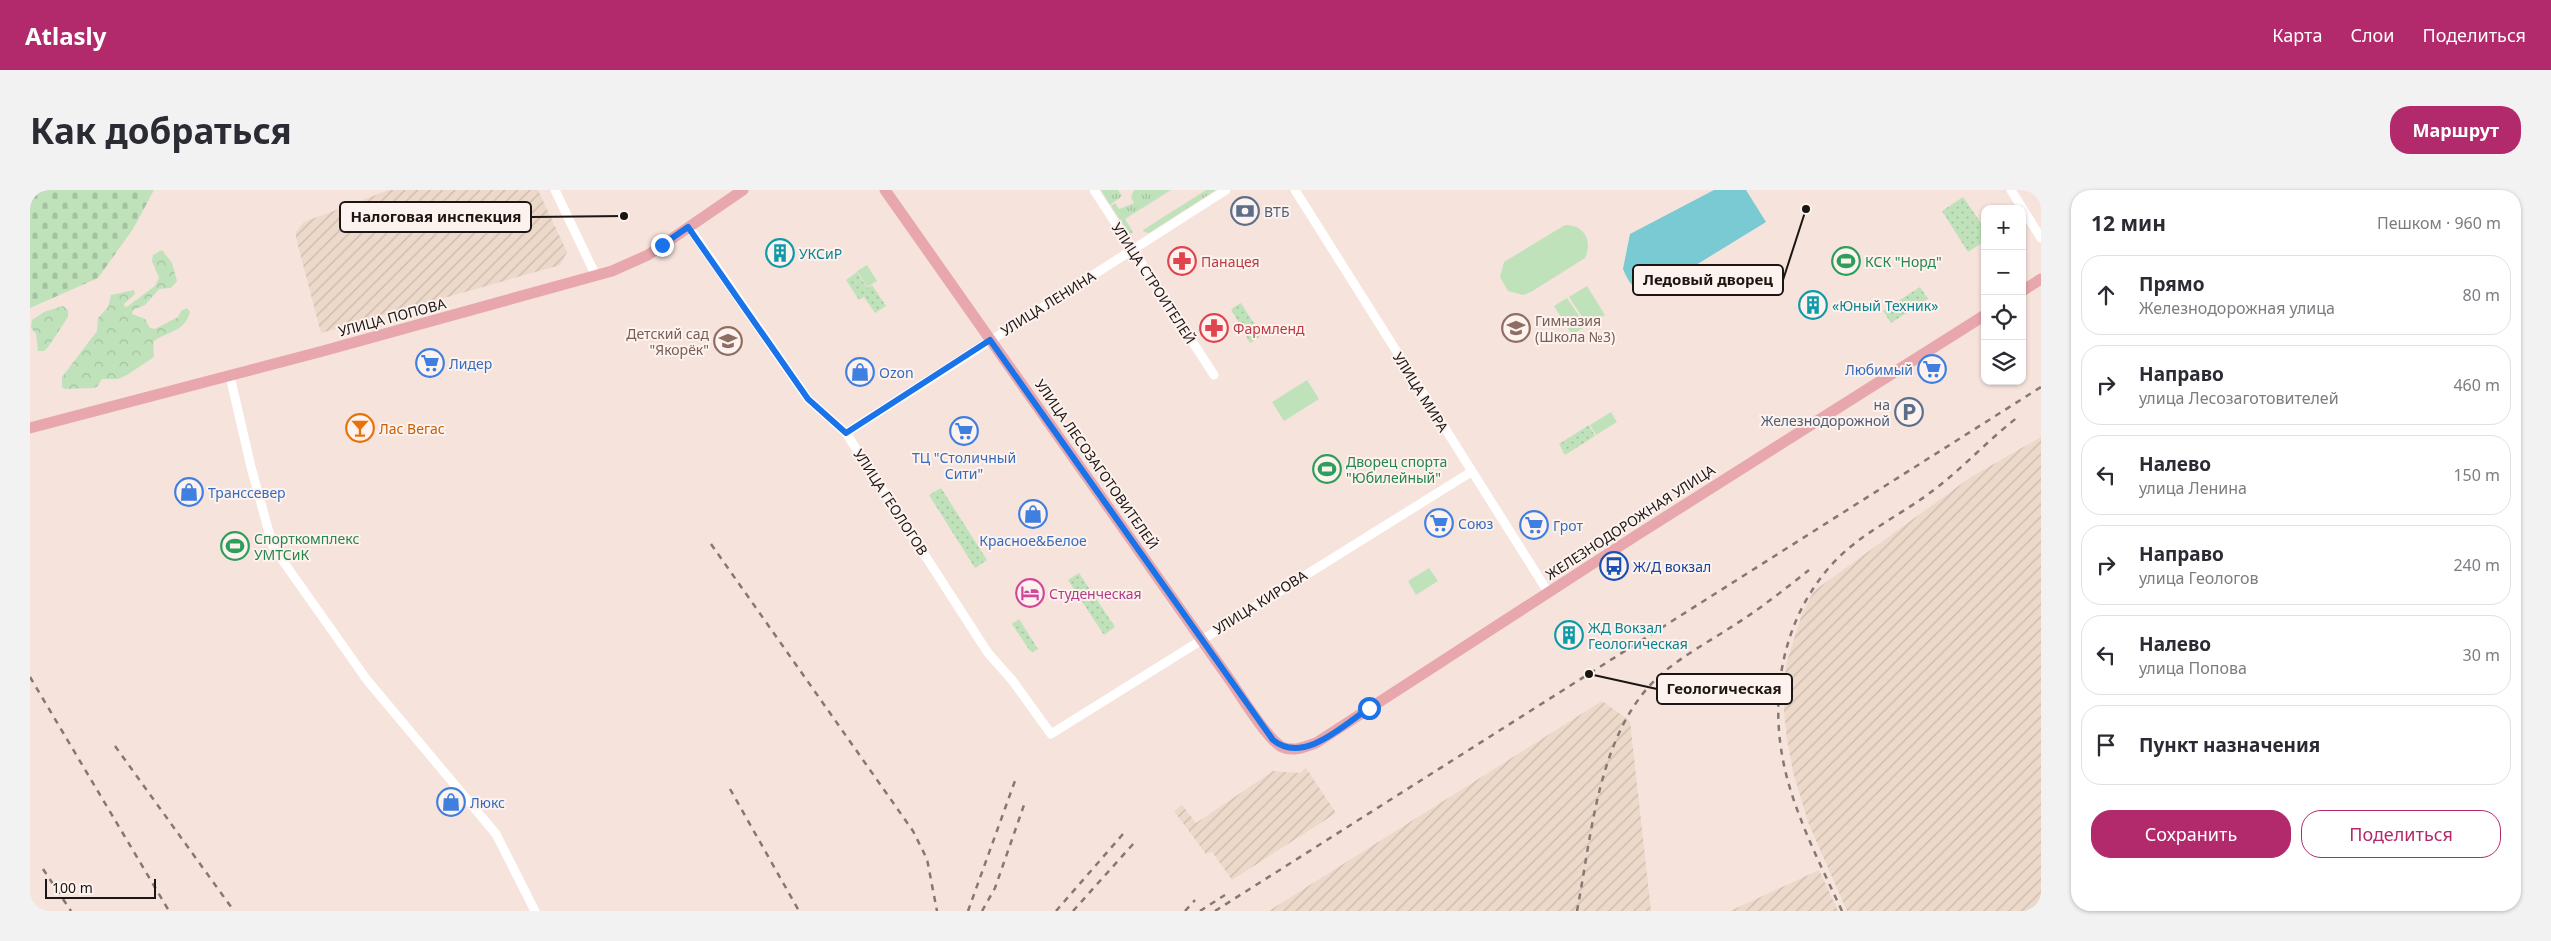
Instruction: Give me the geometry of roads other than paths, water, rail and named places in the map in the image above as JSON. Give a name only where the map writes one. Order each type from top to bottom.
[{"type":"main road","name":"УЛИЦА ПОПОВА","points":[[30,428],[230,376],[596,276],[638,261],[743,190]]},
{"type":"main road","name":"УЛИЦА ЛЕСОЗАГОТОВИТЕЛЕЙ","points":[[885,190],[1273,740],[1290,749]]},
{"type":"main road","points":[[2026,288],[2041,279]]},
{"type":"main road","name":"ЖЕЛЕЗНОДОРОЖНАЯ УЛИЦА","points":[[1290,749],[1298,749],[1316,743],[1548,592],[1981,317]]},
{"type":"street","points":[[556,190],[596,276]]},
{"type":"street","name":"УЛИЦА СТРОИТЕЛЕЙ","points":[[1094,190],[1214,375]]},
{"type":"street","name":"УЛИЦА ЛЕНИНА","points":[[846,433],[1226,190]]},
{"type":"street","name":"УЛИЦА МИРА","points":[[1295,190],[1470,472],[1548,592]]},
{"type":"street","points":[[2011,190],[2041,238]]},
{"type":"street","name":"УЛИЦА ГЕОЛОГОВ","points":[[688,227],[808,399],[846,433],[988,653],[1012,680],[1051,734]]},
{"type":"street","points":[[230,376],[253,475],[273,546],[367,680],[496,834],[535,911]]},
{"type":"street","name":"УЛИЦА КИРОВА","points":[[1051,734],[1470,472]]},
{"type":"water","points":[[1714,190],[1746,190],[1766,222],[1652,292],[1646,293],[1637,290],[1630,283],[1623,269],[1630,234]]},
{"type":"railway","points":[[1215,911],[2041,387]]},
{"type":"railway","points":[[1842,911],[1800,817],[1789,785],[1782,755],[1779,695],[1783,665],[1790,636],[1802,608],[1817,582],[1837,559],[1860,539],[1935,489],[2018,417]]},
{"type":"railway","points":[[711,544],[913,831],[927,859],[937,911]]},
{"type":"railway","points":[[1577,911],[1600,787],[1622,727],[1637,701],[1657,678],[1675,663],[1755,611],[1809,570]]},
{"type":"railway","points":[[30,677],[169,911]]},
{"type":"railway","points":[[115,746],[234,911]]},
{"type":"railway","points":[[968,911],[1016,778]]},
{"type":"railway","points":[[730,789],[799,911]]},
{"type":"railway","points":[[982,911],[995,888],[1024,805]]},
{"type":"railway","points":[[1056,911],[1123,834]]},
{"type":"railway","points":[[1073,911],[1134,843]]},
{"type":"railway","points":[[43,869],[71,911]]},
{"type":"railway","points":[[1200,911],[1225,895]]},
{"type":"railway","points":[[1185,911],[1195,900]]},
{"type":"place","name":"Ледовый дворец","points":[[1806,209]]},
{"type":"place","name":"ВТБ","points":[[1245,211]]},
{"type":"place","name":"Налоговая инспекция","points":[[624,216]]},
{"type":"place","name":"УКСиР","points":[[780,253]]},
{"type":"place","name":"Панацея","points":[[1182,261]]},
{"type":"place","name":"КСК \"Норд\"","points":[[1846,261]]},
{"type":"place","name":"«Юный Техник»","points":[[1813,305]]},
{"type":"place","name":"Фармленд","points":[[1214,328]]},
{"type":"place","name":"Гимназия (Школа №3)","points":[[1516,328]]},
{"type":"place","name":"Детский сад \"Якорёк\"","points":[[728,341]]},
{"type":"place","name":"Лидер","points":[[430,363]]},
{"type":"place","name":"Любимый","points":[[1932,369]]},
{"type":"place","name":"Ozon","points":[[860,372]]},
{"type":"place","name":"на Железнодорожной","points":[[1909,412]]},
{"type":"place","name":"Лас Вегас","points":[[360,428]]},
{"type":"place","name":"ТЦ \"Столичный Сити\"","points":[[964,431]]},
{"type":"place","name":"Дворец спорта \"Юбилейный\"","points":[[1327,469]]},
{"type":"place","name":"Транссевер","points":[[189,492]]},
{"type":"place","name":"Красное&Белое","points":[[1033,514]]},
{"type":"place","name":"Союз","points":[[1439,523]]},
{"type":"place","name":"Грот","points":[[1534,525]]},
{"type":"place","name":"Спорткомплекс УМТСиК","points":[[235,546]]},
{"type":"place","name":"Ж/Д вокзал","points":[[1614,566]]},
{"type":"place","name":"Студенческая","points":[[1030,593]]},
{"type":"place","name":"ЖД Вокзал Геологическая","points":[[1569,635]]},
{"type":"place","name":"Геологическая","points":[[1589,674]]},
{"type":"place","name":"Люкс","points":[[451,802]]}]
